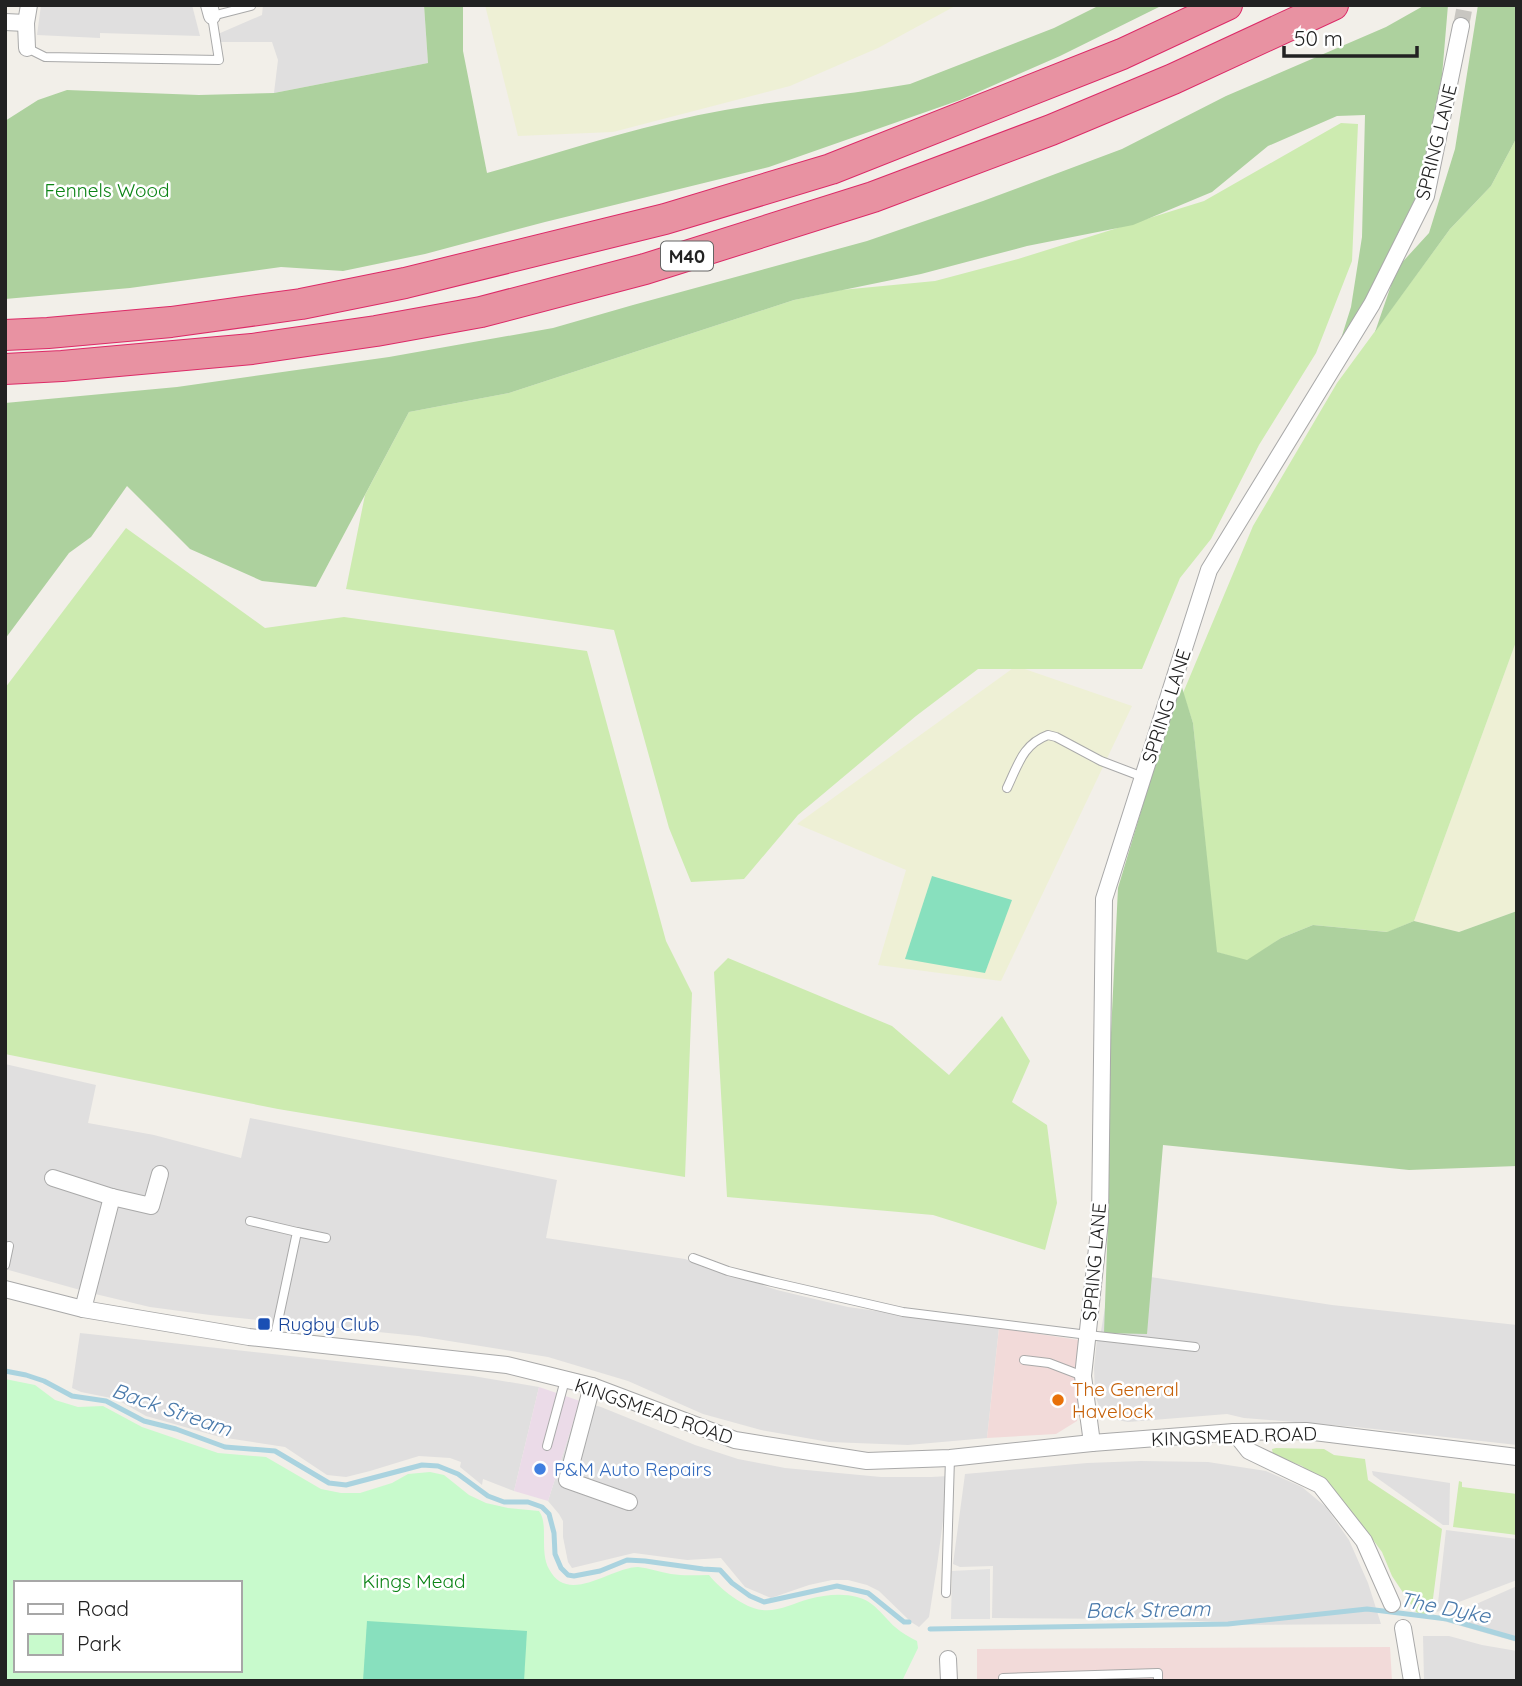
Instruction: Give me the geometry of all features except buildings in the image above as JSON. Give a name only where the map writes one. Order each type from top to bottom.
[{"type":"highway","name":"M40","points":[[5,335],[171,322],[301,304],[405,283],[665,219],[831,169],[1122,54],[1227,5]]},
{"type":"highway","name":"M40","points":[[5,369],[252,349],[376,331],[481,312],[645,270],[873,197],[1051,130],[1173,79],[1333,5]]},
{"type":"street","points":[[27,48],[26,23],[29,5]]},
{"type":"street","points":[[5,22],[26,23]]},
{"type":"street","name":"SPRING LANE","points":[[1092,1443],[1083,1376],[1100,1221],[1104,899],[1209,569],[1372,304],[1426,196],[1461,26]]},
{"type":"street","points":[[53,1178],[151,1206],[160,1174]]},
{"type":"street","points":[[83,1309],[113,1196]]},
{"type":"street","name":"KINGSMEAD ROAD","points":[[5,1289],[83,1309],[248,1337],[508,1365],[592,1386],[735,1440],[867,1461],[950,1458],[1234,1432],[1306,1432],[1517,1457]]},
{"type":"street","points":[[592,1386],[567,1480],[629,1502]]},
{"type":"street","points":[[1234,1432],[1249,1451],[1320,1485],[1364,1541],[1392,1604]]},
{"type":"street","points":[[1403,1628],[1412,1681]]},
{"type":"street","points":[[948,1659],[949,1681]]},
{"type":"lane","points":[[27,48],[45,57],[219,60],[211,11],[251,6]]},
{"type":"lane","points":[[1007,788],[1025,750],[1048,735],[1101,761],[1143,777]]},
{"type":"lane","points":[[250,1221],[326,1238]]},
{"type":"lane","points":[[274,1340],[297,1232]]},
{"type":"lane","points":[[5,1265],[9,1246]]},
{"type":"lane","points":[[693,1258],[727,1271],[903,1312],[1195,1347]]},
{"type":"lane","points":[[1024,1360],[1049,1363],[1083,1376]]},
{"type":"lane","points":[[547,1446],[565,1380]]},
{"type":"lane","points":[[946,1593],[950,1458]]},
{"type":"lane","points":[[1003,1678],[1158,1673],[1158,1681]]},
{"type":"shaded area","points":[[41,5],[192,5],[200,36],[100,33],[100,38],[37,35]]},
{"type":"shaded area","points":[[263,5],[424,5],[428,63],[274,93],[278,60],[272,42],[220,42],[218,34],[262,15]]},
{"type":"shaded area","points":[[5,1064],[96,1085],[88,1123],[154,1135],[241,1158],[250,1118],[557,1180],[546,1238],[685,1259],[777,1290],[848,1307],[999,1328],[987,1438],[908,1445],[829,1442],[761,1430],[703,1414],[628,1381],[548,1357],[418,1336],[150,1307],[5,1269]]},
{"type":"shaded area","points":[[1118,1272],[1332,1305],[1517,1325],[1517,1445],[1244,1418],[1227,1414],[1128,1422],[1112,1419],[1100,1409],[1095,1395],[1094,1368],[1097,1339],[1101,1331],[1109,1284]]},
{"type":"shaded area","points":[[999,1328],[1079,1340],[1083,1395],[1077,1421],[1056,1434],[987,1438]]},
{"type":"shaded area","points":[[80,1333],[473,1376],[539,1387],[514,1491],[483,1479],[482,1485],[460,1467],[461,1462],[450,1458],[419,1456],[346,1477],[327,1475],[285,1447],[220,1437],[146,1416],[116,1399],[72,1388]]},
{"type":"shaded area","points":[[539,1387],[580,1401],[548,1501],[514,1491]]},
{"type":"shaded area","points":[[580,1401],[738,1459],[785,1468],[881,1477],[949,1476],[929,1617],[919,1627],[879,1591],[848,1580],[809,1585],[771,1598],[745,1587],[721,1558],[687,1560],[634,1553],[572,1568],[568,1562],[563,1537],[563,1521],[548,1501]]},
{"type":"shaded area","points":[[1141,1461],[1208,1462],[1266,1471],[1302,1487],[1326,1507],[1349,1540],[1368,1583],[1381,1624],[1225,1625],[1224,1622],[1146,1619],[992,1618],[993,1566],[960,1567],[953,1564],[965,1474]]},
{"type":"shaded area","points":[[1372,1471],[1450,1483],[1449,1525],[1443,1525],[1373,1475]]},
{"type":"shaded area","points":[[1446,1530],[1517,1539],[1517,1580],[1437,1612]]},
{"type":"shaded area","points":[[990,1569],[990,1619],[951,1619],[952,1571]]},
{"type":"shaded area","points":[[1517,1586],[1517,1642],[1440,1620]]},
{"type":"shaded area","points":[[1423,1636],[1449,1636],[1517,1651],[1517,1681],[1424,1681]]},
{"type":"shaded area","points":[[1390,1647],[1392,1681],[977,1681],[977,1649]]},
{"type":"green space","name":"Fennels Wood","points":[[424,5],[463,5],[463,51],[487,173],[635,130],[695,116],[910,84],[1054,28],[1100,5],[1163,5],[1060,56],[960,100],[769,167],[425,254],[343,271],[281,267],[130,288],[5,299],[5,121],[38,100],[67,90],[199,95],[274,93],[428,63]]},
{"type":"green space","points":[[485,5],[957,5],[878,48],[790,86],[613,132],[518,136]]},
{"type":"green space","points":[[1425,5],[1448,5],[1442,76],[1422,179],[1413,206],[1372,294],[1340,342],[1351,307],[1362,237],[1365,115],[1337,116],[1268,146],[1212,192],[1133,225],[1027,246],[921,274],[794,300],[509,393],[409,412],[316,587],[262,581],[190,549],[127,486],[91,537],[69,553],[5,639],[5,403],[177,387],[389,357],[553,328],[867,241],[1122,149],[1226,96],[1386,27]]},
{"type":"green space","points":[[1478,5],[1517,5],[1517,137],[1491,186],[1450,229],[1375,332],[1397,268],[1429,233],[1455,149]]},
{"type":"green space","points":[[1341,123],[1358,124],[1352,261],[1316,353],[1259,445],[1211,539],[1180,578],[1142,669],[978,669],[916,716],[798,815],[744,879],[691,882],[669,828],[614,630],[346,589],[365,495],[409,412],[509,393],[794,300],[841,290],[935,281],[1018,259],[1204,201]]},
{"type":"green space","points":[[1517,137],[1517,639],[1414,921],[1388,932],[1313,925],[1281,938],[1247,961],[1216,952],[1193,723],[1183,693],[1253,526],[1337,383],[1450,229],[1491,186]]},
{"type":"green space","points":[[126,528],[265,628],[344,617],[587,651],[666,941],[692,993],[685,1177],[278,1109],[5,1054],[5,688]]},
{"type":"green space","points":[[1517,639],[1517,911],[1459,932],[1414,921]]},
{"type":"green space","points":[[1016,666],[1132,706],[1001,981],[878,965],[906,870],[797,824]]},
{"type":"green space","points":[[1180,681],[1193,723],[1217,952],[1247,960],[1281,938],[1313,925],[1387,932],[1414,921],[1459,932],[1517,911],[1517,1166],[1409,1170],[1163,1145],[1147,1334],[1104,1333],[1108,1220],[1108,1095],[1118,888]]},
{"type":"green space","points":[[932,876],[1012,900],[985,973],[905,959]]},
{"type":"green space","points":[[728,958],[892,1026],[949,1075],[1002,1016],[1030,1061],[1012,1102],[1047,1125],[1057,1203],[1045,1250],[933,1215],[727,1197],[714,972]]},
{"type":"green space","name":"Kings Mead","points":[[5,1379],[35,1385],[55,1400],[78,1407],[103,1406],[142,1427],[218,1453],[266,1457],[321,1489],[360,1493],[392,1483],[408,1474],[430,1472],[444,1475],[469,1495],[486,1503],[539,1511],[543,1523],[546,1562],[557,1580],[567,1584],[578,1585],[638,1567],[676,1575],[709,1575],[733,1597],[762,1610],[780,1608],[821,1596],[839,1595],[863,1599],[898,1629],[917,1641],[918,1648],[902,1681],[5,1681]]},
{"type":"green space","points":[[1272,1449],[1324,1449],[1334,1455],[1365,1459],[1368,1480],[1442,1529],[1431,1614],[1424,1616],[1416,1612],[1392,1576],[1382,1552],[1357,1518],[1319,1479],[1302,1466],[1273,1455]]},
{"type":"green space","points":[[1459,1481],[1462,1482],[1462,1487],[1517,1494],[1517,1535],[1453,1527]]},
{"type":"green space","points":[[367,1621],[527,1631],[524,1681],[363,1681]]},
{"type":"waterway","name":"Back Stream","points":[[5,1371],[44,1381],[72,1396],[106,1401],[144,1421],[176,1429],[225,1447],[275,1451],[329,1483],[346,1485],[422,1465],[438,1466],[458,1474],[488,1496],[504,1502],[528,1502],[542,1507],[549,1514],[554,1533],[555,1554],[561,1568],[568,1575],[600,1571],[627,1560],[720,1570],[732,1583],[764,1602],[837,1586],[868,1593],[904,1622],[909,1622]]},
{"type":"waterway","name":"Back Stream","points":[[930,1629],[1228,1624],[1367,1609],[1447,1619],[1517,1639]]},
{"type":"tunnel","points":[[1461,26],[1465,5]]},
{"type":"place","name":"Rugby Club","points":[[264,1324]]},
{"type":"place","name":"The General Havelock","points":[[1058,1400]]},
{"type":"place","name":"P&M Auto Repairs","points":[[540,1469]]},
{"type":"water label","name":"The Dyke","points":[[1445,1607]]}]
